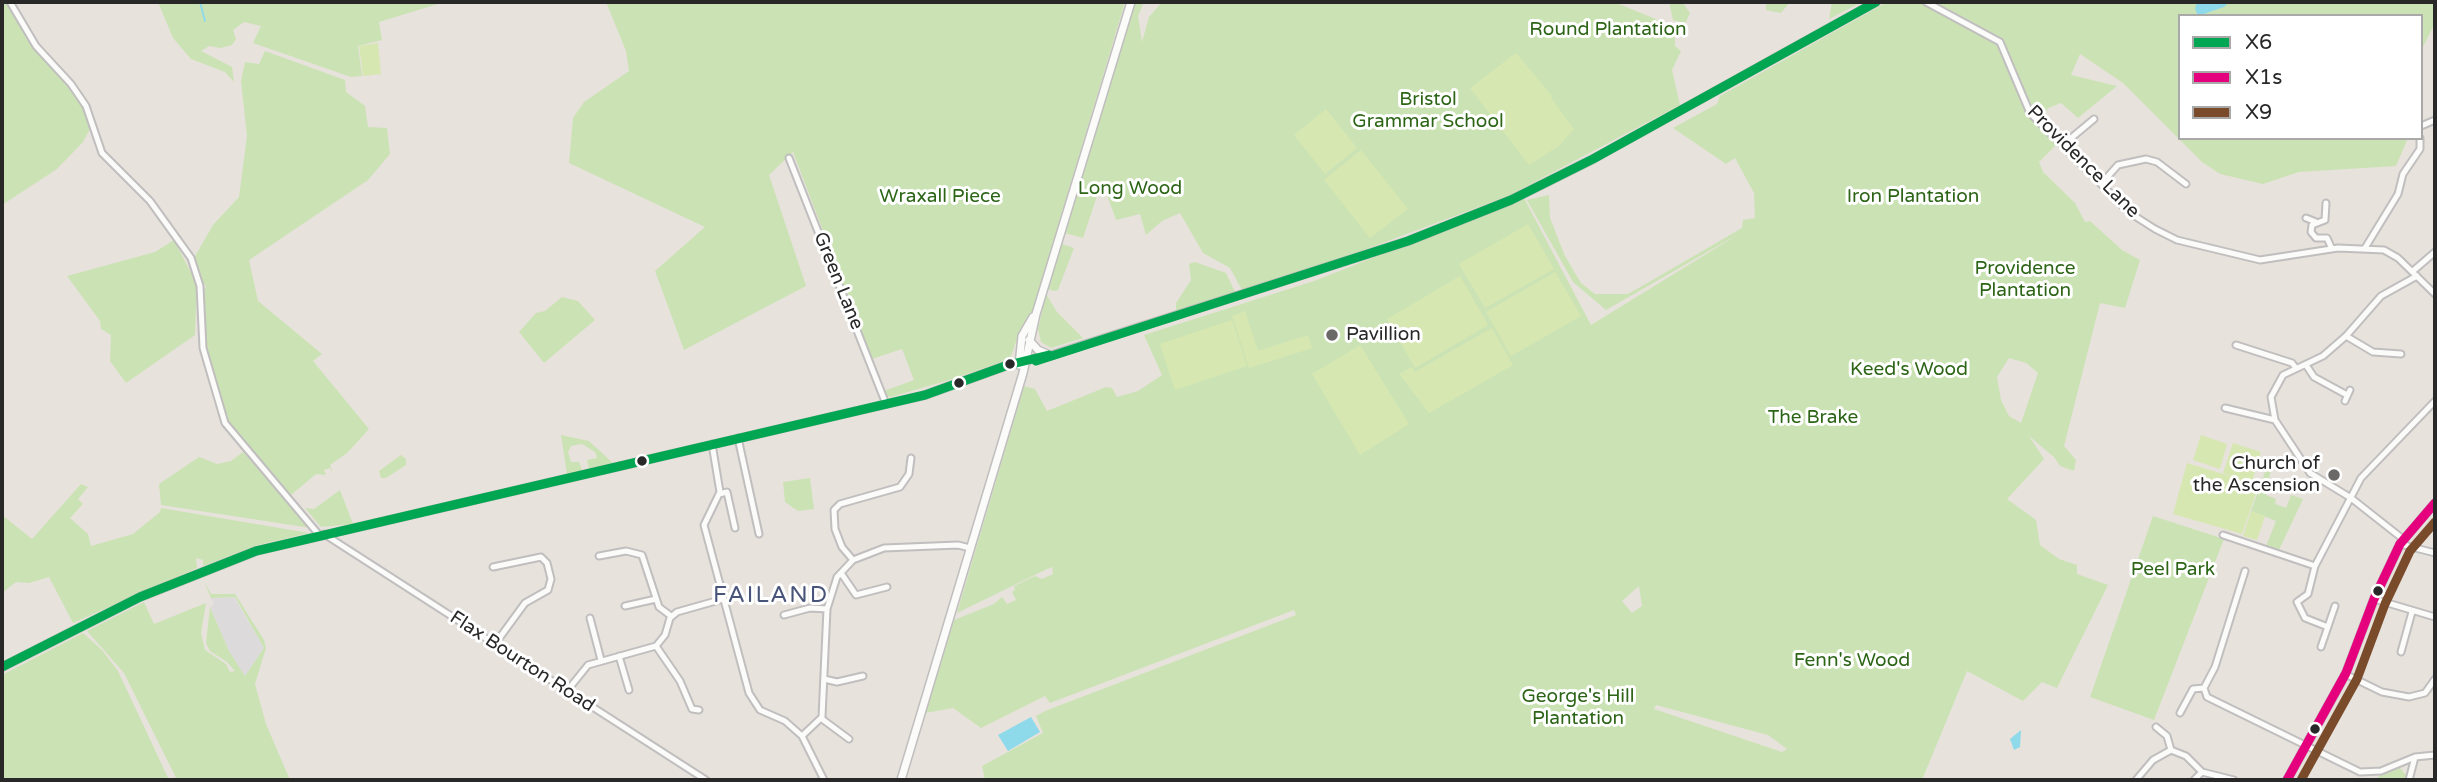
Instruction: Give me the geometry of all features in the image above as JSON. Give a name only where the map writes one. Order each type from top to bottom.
[{"type":"main road","points":[[901,779],[1036,314],[1131,2]]},
{"type":"main road","points":[[2,667],[102,615],[244,555],[886,404],[999,371],[1408,241],[1511,200],[1593,159],[1875,2]]},
{"type":"main road","points":[[1022,363],[1022,336],[1036,314]]},
{"type":"main road","points":[[1029,340],[1038,351],[1049,355]]},
{"type":"main road","points":[[2287,780],[2345,674],[2374,599],[2402,541],[2435,503]]},
{"type":"street","points":[[9,2],[36,46],[71,84],[86,106],[102,153],[150,201],[191,258],[200,286],[203,348],[225,423],[325,534]]},
{"type":"street","name":"Providence Lane","points":[[1926,2],[2000,42],[2031,113],[2136,218],[2177,240],[2260,260],[2332,249],[2365,248],[2391,253],[2435,293]]},
{"type":"street","points":[[2064,144],[2094,119]]},
{"type":"street","points":[[2365,248],[2398,194],[2401,177],[2420,149],[2420,140]]},
{"type":"street","name":"Green Lane","points":[[789,158],[886,404]]},
{"type":"street","points":[[2102,183],[2118,165],[2146,159],[2157,162],[2186,184]]},
{"type":"street","points":[[2326,203],[2322,211],[2325,219],[2312,225],[2311,234],[2316,238],[2327,238],[2332,249]]},
{"type":"street","points":[[2306,218],[2316,222]]},
{"type":"street","points":[[2435,252],[2415,274],[2381,296],[2346,337],[2323,356],[2283,375],[2273,388],[2271,406],[2275,420],[2310,473],[2351,498],[2402,541],[2435,553]]},
{"type":"street","points":[[2346,337],[2373,352],[2397,352]]},
{"type":"street","points":[[2236,345],[2244,344],[2292,363],[2296,368]]},
{"type":"street","points":[[2305,365],[2314,377],[2347,395]]},
{"type":"street","points":[[2328,627],[2305,618],[2297,599],[2308,594],[2315,566],[2367,471],[2435,401]]},
{"type":"street","points":[[2225,408],[2275,420]]},
{"type":"street","points":[[738,438],[759,534]]},
{"type":"street","points":[[712,443],[719,494],[704,525],[750,696],[758,708],[785,721],[802,736],[824,780]]},
{"type":"street","points":[[853,560],[844,551],[835,529],[834,510],[841,504],[900,487],[907,479],[912,463]]},
{"type":"street","points":[[719,494],[727,492],[735,528]]},
{"type":"street","name":"Flax Bourton Road","points":[[325,534],[706,780]]},
{"type":"street","points":[[2223,535],[2315,566]]},
{"type":"street","points":[[802,736],[822,719],[828,609],[831,589],[841,573],[853,560],[896,546],[970,548]]},
{"type":"street","points":[[602,554],[626,551],[642,555],[661,610],[671,616],[723,599]]},
{"type":"street","points":[[493,567],[500,570],[511,562],[541,557],[546,561],[550,573],[549,589]]},
{"type":"street","points":[[2204,688],[2215,667],[2245,571]]},
{"type":"street","points":[[841,573],[856,595],[876,594],[887,587]]},
{"type":"street","points":[[495,644],[525,603],[549,589]]},
{"type":"street","points":[[549,589],[555,592]]},
{"type":"street","points":[[628,603],[656,598]]},
{"type":"street","points":[[2374,599],[2435,617]]},
{"type":"street","points":[[787,606],[787,614],[810,608],[828,609]]},
{"type":"street","points":[[2321,647],[2335,606]]},
{"type":"street","points":[[2401,652],[2412,612]]},
{"type":"street","points":[[567,691],[585,667],[601,660],[656,646],[665,635],[671,616]]},
{"type":"street","points":[[590,618],[592,635],[601,660]]},
{"type":"street","points":[[656,646],[680,681],[692,709],[699,710]]},
{"type":"street","points":[[619,656],[629,684]]},
{"type":"street","points":[[2345,674],[2396,696],[2415,696],[2429,690],[2435,678]]},
{"type":"street","points":[[824,679],[838,682],[860,675]]},
{"type":"street","points":[[2187,682],[2193,689]]},
{"type":"street","points":[[2193,689],[2204,688]]},
{"type":"street","points":[[2204,688],[2212,701],[2306,744],[2368,777],[2415,757],[2435,755]]},
{"type":"street","points":[[2180,709],[2193,689]]},
{"type":"street","points":[[2429,690],[2435,696]]},
{"type":"street","points":[[822,719],[849,739]]},
{"type":"street","points":[[2156,727],[2167,736],[2171,750]]},
{"type":"street","points":[[2171,750],[2186,756],[2202,772],[2234,780]]},
{"type":"street","points":[[2136,780],[2153,760],[2171,750]]},
{"type":"street","points":[[2409,780],[2415,757]]},
{"type":"street","points":[[2194,780],[2202,772]]},
{"type":"street","points":[[892,780],[901,779]]},
{"type":"shaded area","points":[[234,597],[264,648],[245,677],[229,651],[210,607],[214,604],[211,598]]},
{"type":"green space","points":[[2,2],[7,2],[27,39],[74,90],[84,106],[91,127],[83,142],[57,169],[2,205]]},
{"type":"green space","points":[[158,2],[438,4],[379,22],[382,40],[358,46],[362,76],[351,77],[253,43],[261,26],[244,22],[233,30],[236,39],[232,45],[221,48],[209,46],[201,51],[232,67],[234,82],[225,72],[191,59],[173,38]]},
{"type":"green space","name":"Wraxall Piece","points":[[606,2],[1125,2],[1032,313],[1019,333],[1010,359],[949,380],[888,396],[884,391],[914,380],[902,349],[872,359],[793,152],[769,175],[806,286],[684,350],[655,271],[705,227],[569,163],[573,118],[584,102],[629,71],[626,51]]},
{"type":"green space","points":[[1134,2],[1144,2],[1138,16],[1142,42],[1149,17],[1162,2],[1614,2],[1675,27],[1675,46],[1681,51],[1672,70],[1680,105],[1508,196],[1356,253],[1242,290],[1230,268],[1203,253],[1180,213],[1162,221],[1146,235],[1140,214],[1116,220],[1102,181],[1083,238],[1065,233]]},
{"type":"green space","points":[[1669,2],[1682,2],[1690,13],[1685,24],[1673,20]]},
{"type":"green space","points":[[1766,2],[1790,2],[1781,13],[1766,10]]},
{"type":"green space","points":[[1832,2],[1862,2],[1829,19]]},
{"type":"green space","points":[[1887,2],[2435,2],[2435,23],[2423,47],[2423,14],[2178,14],[2178,138],[2123,83],[2080,54],[2071,75],[2117,86],[2078,118],[2061,103],[2048,108],[2042,118],[2024,96],[2019,97],[2028,116],[2056,145],[2039,162],[2043,172],[2075,203],[2085,222],[2090,221],[2122,250],[2140,260],[2125,308],[2100,303],[2064,446],[2076,460],[2074,471],[2060,466],[2054,457],[2029,436],[2044,459],[2007,499],[2036,520],[2040,545],[2059,559],[2077,565],[2077,574],[2108,585],[2057,688],[2042,682],[2023,701],[1967,671],[1922,780],[985,780],[982,766],[1043,733],[1036,716],[1045,711],[1296,615],[1294,610],[1050,703],[1045,696],[981,728],[953,708],[925,713],[954,620],[994,604],[1002,597],[1007,604],[1016,600],[1012,592],[1015,590],[1014,586],[1035,576],[1042,579],[1053,574],[1052,567],[957,613],[1024,386],[1035,389],[1047,411],[1106,387],[1112,388],[1117,397],[1138,391],[1162,375],[1144,335],[1314,281],[1524,198],[1591,325],[1742,232],[1606,310],[1573,282],[1527,200],[1549,195],[1550,218],[1565,256],[1581,283],[1595,294],[1628,294],[1742,228],[1743,220],[1755,218],[1754,193],[1735,158],[1726,164],[1673,128],[1717,104],[1720,96]],"holes":[[[2009,358],[2026,363],[2038,373],[2021,423],[2009,416],[2001,400],[1997,377]],[[1639,586],[1642,606],[1632,613],[1622,601]],[[1656,705],[1768,735],[1787,749],[1782,752],[1654,709]]]},
{"type":"green space","points":[[378,43],[381,74],[363,76],[359,46]]},
{"type":"green space","points":[[265,51],[345,80],[346,92],[365,106],[368,127],[387,128],[390,154],[368,180],[249,260],[258,301],[322,354],[313,361],[369,429],[347,453],[330,465],[333,474],[330,468],[324,470],[326,475],[316,474],[291,495],[228,425],[211,371],[205,337],[203,298],[206,285],[202,283],[194,258],[213,225],[239,197],[247,136],[241,81],[245,62],[259,64]]},
{"type":"green space","points":[[1516,53],[1552,96],[1574,129],[1560,145],[1529,165],[1470,88]]},
{"type":"green space","points":[[1326,109],[1357,148],[1325,174],[1294,135]]},
{"type":"green space","points":[[2180,140],[2407,140],[2396,166],[2299,172],[2263,184],[2220,174],[2202,162]]},
{"type":"green space","points":[[1361,150],[1408,209],[1370,238],[1324,180]]},
{"type":"green space","points":[[1528,224],[1554,269],[1485,308],[1459,264]]},
{"type":"green space","points":[[174,240],[197,284],[195,335],[126,383],[110,361],[111,335],[101,329],[100,321],[67,276],[155,252]]},
{"type":"green space","points":[[1062,244],[1074,248],[1058,290],[1055,291],[1048,289]]},
{"type":"green space","points":[[1195,262],[1226,273],[1235,292],[1176,311],[1176,303],[1191,280],[1189,264]]},
{"type":"green space","points":[[1555,272],[1581,316],[1511,356],[1486,312]]},
{"type":"green space","points":[[1460,276],[1488,325],[1415,368],[1387,319]]},
{"type":"green space","points":[[1046,294],[1057,312],[1083,338],[1051,348],[1041,342],[1038,329]]},
{"type":"green space","points":[[562,297],[578,301],[595,320],[544,363],[519,332],[536,313],[545,311]]},
{"type":"green space","points":[[1245,311],[1258,351],[1308,335],[1312,348],[1249,368],[1232,316]]},
{"type":"green space","points":[[1232,320],[1247,366],[1175,390],[1160,344]]},
{"type":"green space","points":[[1492,328],[1513,365],[1429,413],[1399,374],[1412,367],[1415,372]]},
{"type":"green space","points":[[1360,345],[1409,424],[1360,455],[1312,374]]},
{"type":"green space","points":[[561,435],[589,441],[613,463],[589,469],[587,460],[597,458],[595,452],[582,444],[571,446],[568,452],[571,462],[579,462],[582,470],[567,474]]},
{"type":"green space","points":[[2201,435],[2227,444],[2220,469],[2193,460]]},
{"type":"green space","points":[[2233,443],[2261,452],[2252,482],[2259,485],[2242,534],[2173,514],[2187,463],[2240,479],[2223,473]]},
{"type":"green space","points":[[243,452],[311,528],[161,505],[159,484],[199,457],[217,464],[231,461]]},
{"type":"green space","points":[[401,455],[406,459],[406,465],[386,478],[381,478],[379,471]]},
{"type":"green space","points":[[2270,458],[2273,459],[2266,495],[2276,499],[2275,504],[2286,508],[2291,495],[2303,499],[2278,552],[2265,549],[2276,521],[2251,511]]},
{"type":"green space","points":[[810,478],[814,509],[798,511],[785,502],[783,482]]},
{"type":"green space","points":[[81,484],[88,487],[78,499],[83,504],[70,518],[88,534],[91,546],[133,534],[160,512],[161,508],[309,533],[258,545],[203,566],[203,560],[196,558],[197,568],[73,623],[49,577],[29,583],[16,582],[2,593],[2,515],[32,539]]},
{"type":"green space","points":[[340,490],[353,524],[321,527],[305,508],[314,509]]},
{"type":"green space","points":[[2251,511],[2265,516],[2257,540],[2243,536]]},
{"type":"green space","name":"Peel Park","points":[[2153,516],[2224,539],[2154,720],[2090,697]]},
{"type":"green space","points":[[204,581],[211,594],[235,594],[264,640],[266,648],[255,684],[266,724],[290,780],[177,780],[124,673],[87,631],[144,602],[154,624],[206,603],[201,633],[205,650],[226,664],[230,672],[235,671],[210,651],[206,643],[210,607],[229,651],[245,676],[264,648],[235,597],[211,598]]},
{"type":"green space","points":[[83,633],[102,650],[118,671],[169,780],[2,780],[2,675]]},
{"type":"green space","points":[[2400,768],[2406,775],[2404,780],[2379,780],[2378,776]]},
{"type":"water","points":[[2197,2],[2229,2],[2224,7],[2204,14],[2197,14]]},
{"type":"water","points":[[1031,717],[1040,732],[1008,751],[998,735]]},
{"type":"water","points":[[2021,730],[2020,747],[2014,750],[2010,739]]},
{"type":"waterway","points":[[200,2],[205,21]]},
{"type":"transit line","name":"X6","points":[[1036,361],[1408,241],[1511,200],[1593,159],[1876,2]]},
{"type":"transit line","name":"X6","points":[[2,667],[140,597],[256,551],[925,395],[1008,365],[1049,355]]},
{"type":"transit line","name":"X1s","points":[[2287,780],[2346,673],[2374,599],[2400,544],[2435,503]]},
{"type":"transit line","name":"X9","points":[[2301,780],[2357,679],[2385,604],[2410,551],[2435,522]]},
{"type":"place","name":"Pavillion","points":[[1332,335]]},
{"type":"place","name":"Church of the Ascension","points":[[2334,475]]},
{"type":"district","name":"FAILAND","points":[[771,596]]},
{"type":"park label","name":"Round Plantation","points":[[1608,30]]},
{"type":"park label","name":"Bristol Grammar School","points":[[1428,111]]},
{"type":"park label","name":"Long Wood","points":[[1130,189]]},
{"type":"park label","name":"Iron Plantation","points":[[1913,197]]},
{"type":"park label","name":"Providence Plantation","points":[[2025,280]]},
{"type":"park label","name":"Keed's Wood","points":[[1909,370]]},
{"type":"park label","name":"The Brake","points":[[1813,418]]},
{"type":"park label","name":"Fenn's Wood","points":[[1852,661]]},
{"type":"park label","name":"George's Hill Plantation","points":[[1578,708]]}]
